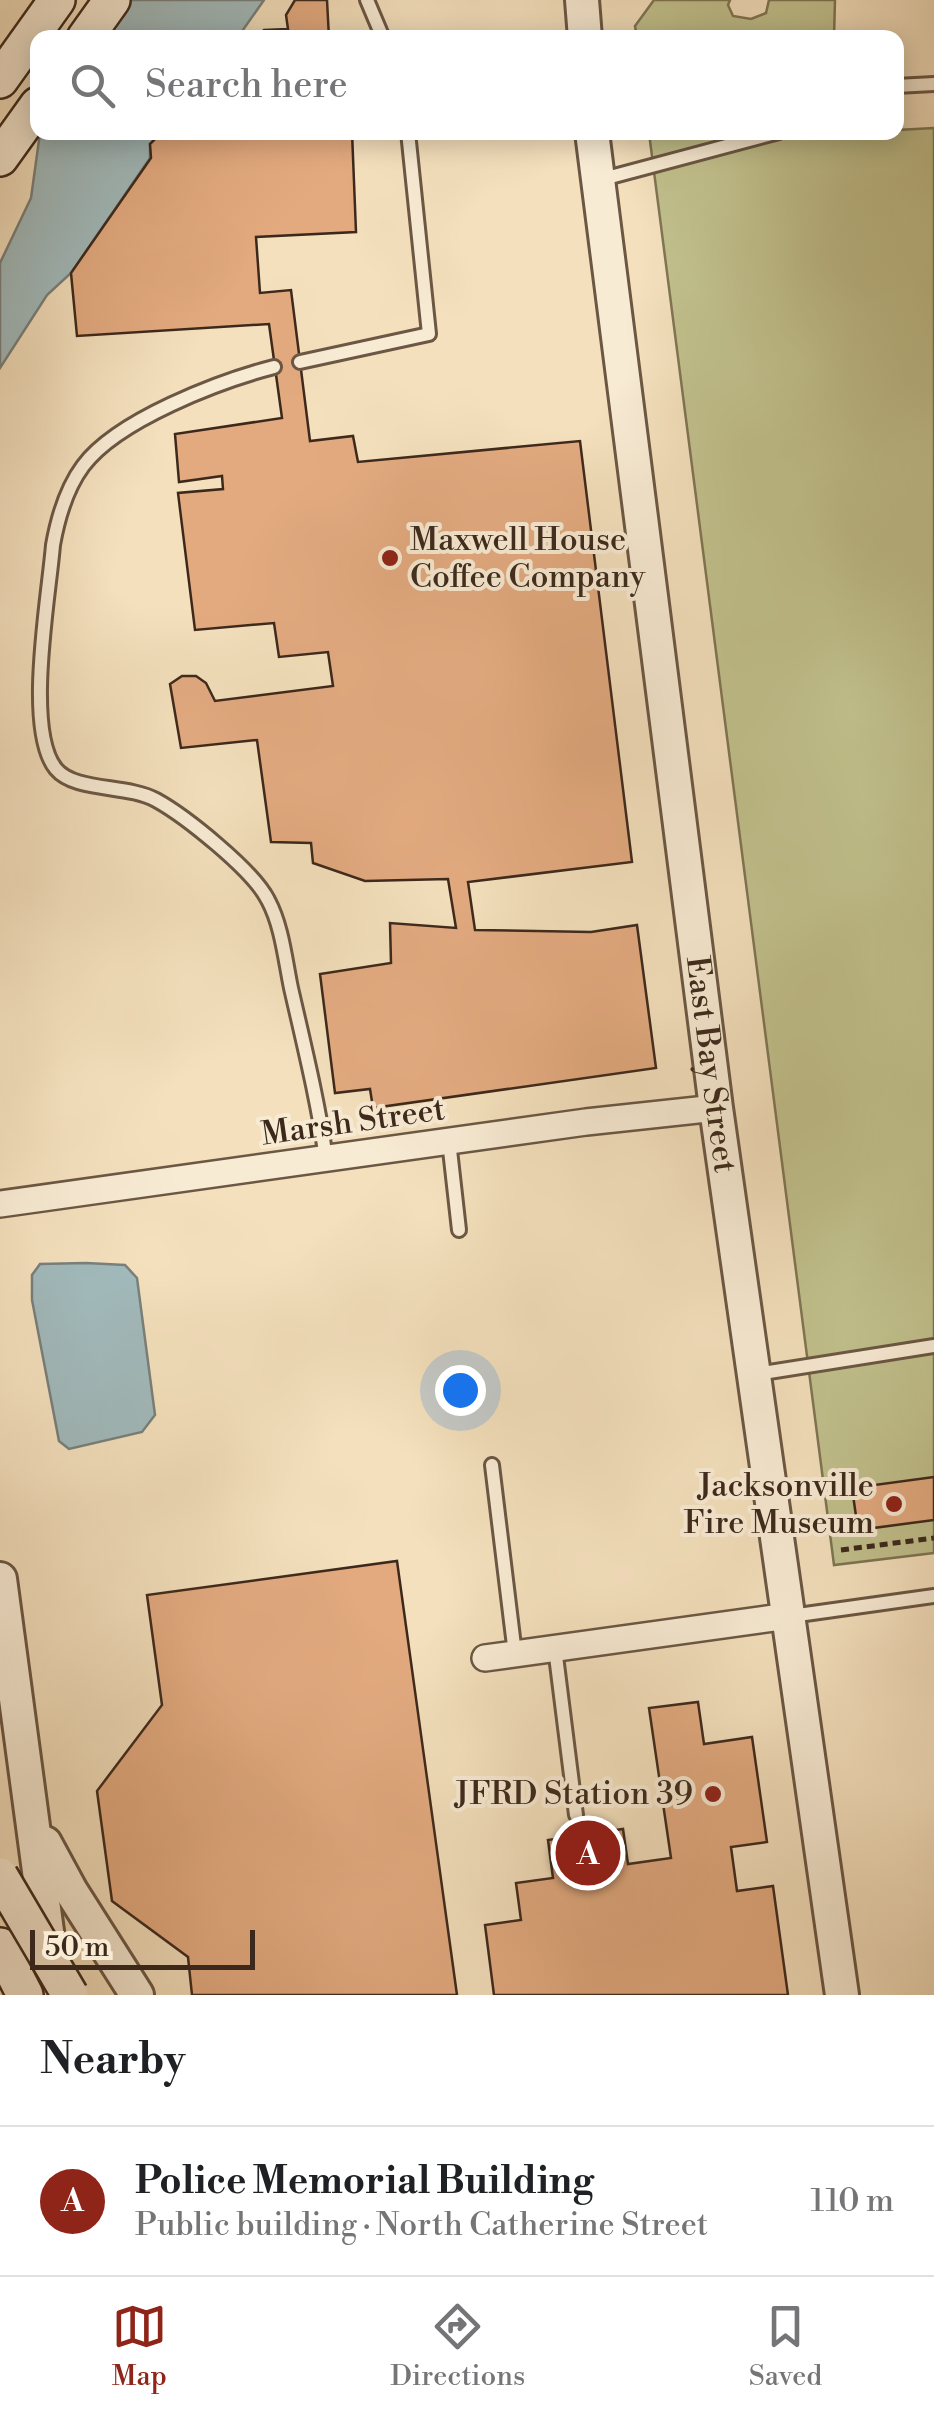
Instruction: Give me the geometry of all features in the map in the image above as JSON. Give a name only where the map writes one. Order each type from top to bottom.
[{"type":"main road","points":[[35,30],[56,0]]},
{"type":"main road","points":[[91,30],[112,0]]},
{"type":"main road","points":[[0,80],[30,37]]},
{"type":"main road","points":[[0,158],[30,116]]},
{"type":"main road","points":[[0,1876],[70,1995]]},
{"type":"main road","points":[[0,1946],[25,1995]]},
{"type":"street","points":[[582,0],[584,30]]},
{"type":"street","name":"East Bay Street","points":[[593,140],[716,1108],[842,1995]]},
{"type":"street","name":"Marsh Street","points":[[0,1204],[716,1108]]},
{"type":"street","points":[[0,1578],[10,1718],[34,1816],[55,1995]]},
{"type":"street","points":[[485,1658],[788,1616]]},
{"type":"street","points":[[34,1816],[62,1876],[137,1995]]},
{"type":"lane","points":[[367,0],[380,30]]},
{"type":"lane","points":[[904,86],[934,84]]},
{"type":"lane","points":[[300,362],[429,334],[409,140]]},
{"type":"lane","points":[[597,180],[751,140]]},
{"type":"lane","points":[[274,367],[218,385],[145,420],[115,436],[83,466],[58,518],[53,545],[40,725],[49,757],[56,770],[68,779],[117,787],[154,799],[239,864],[261,888],[276,918],[326,1159]]},
{"type":"lane","points":[[448,1142],[459,1230]]},
{"type":"lane","points":[[754,1374],[934,1346]]},
{"type":"lane","points":[[492,1465],[515,1654]]},
{"type":"lane","points":[[788,1616],[934,1596]]},
{"type":"lane","points":[[556,1648],[576,1815]]},
{"type":"path","points":[[841,1550],[934,1538]]},
{"type":"green space","points":[[654,0],[730,0],[733,16],[751,19],[766,13],[769,0],[835,0],[834,30],[636,30]]},
{"type":"green space","points":[[934,128],[934,1553],[834,1565],[650,140],[904,140],[904,130]]},
{"type":"water","points":[[95,0],[264,0],[243,30],[79,30]]},
{"type":"water","points":[[39,140],[154,140],[150,144],[150,158],[71,273],[47,295],[0,368],[0,263],[31,198]]},
{"type":"water","points":[[40,1264],[125,1265],[137,1278],[155,1415],[142,1432],[69,1449],[59,1441],[32,1300],[32,1275]]},
{"type":"building","points":[[295,0],[327,0],[329,30],[264,30],[288,29],[286,15]]},
{"type":"building","name":"Maxwell House Coffee Company","points":[[154,140],[352,140],[356,232],[256,237],[260,293],[291,290],[310,441],[353,436],[358,462],[580,441],[632,862],[468,882],[475,930],[591,932],[637,925],[656,1068],[373,1108],[370,1089],[335,1093],[320,974],[391,963],[390,923],[456,928],[448,879],[365,881],[313,863],[311,843],[271,842],[257,740],[181,748],[170,684],[182,676],[196,676],[206,683],[215,701],[333,686],[328,652],[279,657],[274,623],[195,630],[178,493],[223,489],[222,476],[179,482],[175,434],[282,418],[269,324],[77,336],[71,273],[151,158],[150,144]]},
{"type":"building","name":"Jacksonville Fire Museum","points":[[934,1477],[934,1520],[858,1530],[852,1488]]},
{"type":"building","points":[[397,1561],[457,1995],[192,1995],[188,1957],[112,1901],[97,1791],[162,1705],[147,1595]]},
{"type":"building","points":[[698,1702],[704,1744],[752,1737],[767,1842],[731,1847],[737,1891],[773,1886],[788,1995],[494,1995],[485,1925],[521,1920],[516,1883],[553,1878],[548,1840],[623,1829],[628,1864],[671,1858],[649,1708]]},
{"type":"place","name":"Maxwell House Coffee Company","points":[[390,558]]},
{"type":"place","name":"Jacksonville Fire Museum","points":[[894,1504]]},
{"type":"place","name":"JFRD Station 39","points":[[713,1794]]},
{"type":"place","name":"Police Memorial Building","points":[[588,1853]]}]
